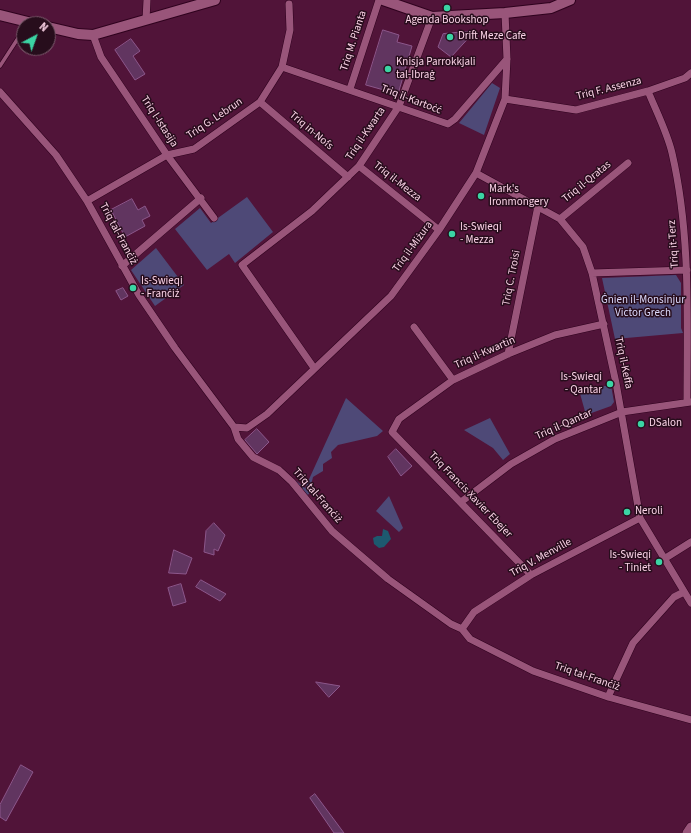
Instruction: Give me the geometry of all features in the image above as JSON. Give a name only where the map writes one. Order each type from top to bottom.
[{"type":"main road","points":[[56,29],[78,34],[93,35],[215,0]]},
{"type":"main road","points":[[383,0],[432,17],[505,13],[551,8],[570,0]]},
{"type":"main road","points":[[0,15],[16,21]]},
{"type":"street","points":[[146,20],[147,0]]},
{"type":"street","name":"Triq M. Pianta","points":[[350,89],[379,0]]},
{"type":"street","name":"Triq G. Lebrun","points":[[87,200],[167,155],[194,148],[260,102],[282,67],[290,30],[289,4]]},
{"type":"street","name":"Triq il-Miżura","points":[[234,427],[247,428],[267,414],[391,296],[439,230],[476,173],[505,99],[507,59],[505,13]]},
{"type":"street","name":"Triq il-Kwarta","points":[[314,368],[242,265],[312,211],[359,166],[399,106],[432,17]]},
{"type":"street","name":"Triq l-Istasija","points":[[93,35],[101,57],[167,155],[201,198],[214,218]]},
{"type":"street","name":"Triq il-Kartoċċ","points":[[282,67],[399,106],[444,124],[448,124],[455,119],[507,59]]},
{"type":"street","name":"Triq F. Assenza","points":[[505,99],[576,110],[648,91],[685,78],[691,73]]},
{"type":"street","name":"Triq it-Terz","points":[[648,91],[672,151],[685,229],[690,303],[689,402]]},
{"type":"street","name":"Triq tal-Franċiż","points":[[0,92],[56,155],[87,200],[122,266],[175,348],[234,427],[238,439],[253,457],[279,470],[292,482],[332,531],[388,579],[451,624],[462,629],[470,639],[533,671],[608,697],[691,720]]},
{"type":"street","name":"Triq in-Nofs","points":[[260,102],[348,178]]},
{"type":"street","name":"Triq il-Qratas","points":[[560,219],[628,163]]},
{"type":"street","name":"Triq il-Mezza","points":[[359,166],[439,230]]},
{"type":"street","name":"Triq il-Keffa","points":[[476,173],[560,219],[583,247],[592,273],[604,324],[622,412],[640,518],[691,603]]},
{"type":"street","points":[[122,266],[201,198]]},
{"type":"street","name":"Triq C. Troisi","points":[[508,354],[538,206]]},
{"type":"street","points":[[592,273],[687,270]]},
{"type":"street","name":"Triq il-Kwartin","points":[[392,432],[399,419],[454,380],[508,354],[555,335],[604,324]]},
{"type":"street","points":[[414,327],[454,380]]},
{"type":"street","name":"Triq il-Qantar","points":[[461,502],[511,464],[555,439],[622,412],[689,402]]},
{"type":"street","name":"Triq Francis Xavier Ebejer","points":[[392,432],[531,575]]},
{"type":"street","name":"Triq V. Menville","points":[[462,629],[474,612],[531,575],[640,518]]},
{"type":"street","points":[[664,559],[691,542]]},
{"type":"street","points":[[608,697],[633,643],[674,597],[684,592]]},
{"type":"street","points":[[687,833],[691,827]]},
{"type":"lane","points":[[0,66],[16,43]]},
{"type":"green space","points":[[492,83],[500,88],[484,135],[459,123]]},
{"type":"green space","points":[[247,197],[273,232],[235,263],[229,254],[207,270],[175,229],[200,208],[211,223]]},
{"type":"green space","points":[[156,248],[184,285],[155,306],[131,270]]},
{"type":"green space","name":"Ġnien il-Monsinjur Victor Grech","points":[[676,275],[681,283],[681,328],[683,333],[615,339],[602,278]]},
{"type":"green space","points":[[611,385],[614,402],[611,406],[586,415],[579,390]]},
{"type":"green space","points":[[346,398],[383,431],[377,436],[338,445],[331,452],[332,458],[323,464],[323,471],[313,477],[309,494],[307,495],[294,479],[305,488]]},
{"type":"green space","points":[[490,418],[510,454],[503,460],[493,448],[464,430]]},
{"type":"green space","points":[[389,496],[403,528],[399,532],[376,511]]},
{"type":"water","points":[[383,529],[388,531],[391,539],[384,547],[379,548],[374,544],[373,538],[382,536]]},
{"type":"building","name":"Knisja Parrokkjali tal-Ibraġ","points":[[383,30],[399,35],[397,42],[412,46],[398,94],[366,85]]},
{"type":"building","points":[[475,31],[451,57],[438,47],[443,34]]},
{"type":"building","points":[[131,39],[140,51],[133,56],[145,74],[135,80],[115,50]]},
{"type":"building","points":[[132,199],[138,210],[145,206],[150,216],[142,220],[145,226],[125,237],[111,210]]},
{"type":"building","points":[[123,288],[128,296],[121,300],[116,291]]},
{"type":"building","points":[[257,429],[269,442],[257,454],[245,440]]},
{"type":"building","points":[[396,449],[412,466],[401,476],[388,457]]},
{"type":"building","points":[[214,523],[225,535],[218,551],[214,549],[214,555],[204,552],[206,531]]},
{"type":"building","points":[[174,550],[192,558],[186,574],[169,573]]},
{"type":"building","points":[[201,580],[226,594],[220,601],[196,587]]},
{"type":"building","points":[[181,584],[186,602],[173,606],[168,588]]},
{"type":"building","points":[[316,682],[340,686],[329,697]]},
{"type":"building","points":[[21,765],[33,772],[6,821],[0,817],[0,805]]},
{"type":"building","points":[[315,794],[344,833],[334,833],[310,798]]},
{"type":"place","name":"Agenda Bookshop","points":[[447,8]]},
{"type":"place","name":"Drift Meze Cafe","points":[[450,37]]},
{"type":"place","name":"Knisja Parrokkjali tal-Ibraġ","points":[[388,69]]},
{"type":"place","name":"Mark's Ironmongery","points":[[481,196]]},
{"type":"place","name":"Is-Swieqi - Mezza","points":[[452,234]]},
{"type":"place","name":"Is-Swieqi - Franċiż","points":[[133,288]]},
{"type":"place","name":"Is-Swieqi - Qantar","points":[[610,384]]},
{"type":"place","name":"DSalon","points":[[641,424]]},
{"type":"place","name":"Neroli","points":[[627,512]]},
{"type":"place","name":"Is-Swieqi - Tiniet","points":[[659,562]]}]
